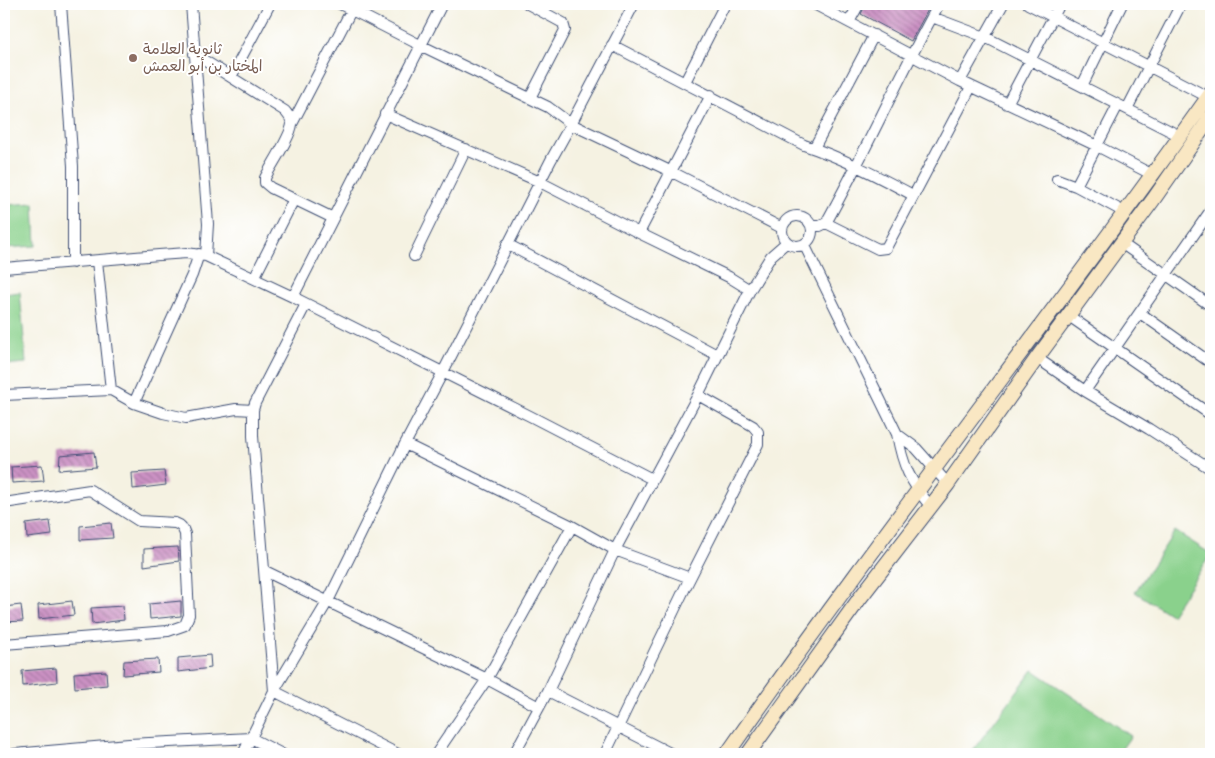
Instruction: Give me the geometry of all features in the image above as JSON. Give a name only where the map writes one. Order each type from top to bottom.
[{"type":"main road","points":[[727,754],[784,672],[1126,213],[1210,95]]},
{"type":"main road","points":[[748,754],[860,598],[948,484],[1211,117]]},
{"type":"street","points":[[61,4],[73,166],[73,263]]},
{"type":"street","points":[[134,403],[202,255],[208,224],[191,4]]},
{"type":"street","points":[[231,77],[270,4]]},
{"type":"street","points":[[340,4],[353,7],[420,45],[548,107],[571,124],[672,172],[782,228]]},
{"type":"street","points":[[293,297],[442,4]]},
{"type":"street","points":[[528,4],[563,23],[565,30],[530,98]]},
{"type":"street","points":[[243,754],[274,690],[328,601],[404,444],[634,4]]},
{"type":"street","points":[[685,82],[725,4]]},
{"type":"street","points":[[814,4],[971,87],[1154,175]]},
{"type":"street","points":[[849,22],[859,4]]},
{"type":"street","points":[[811,226],[820,226],[826,223],[857,166],[938,4]]},
{"type":"street","points":[[960,81],[1003,4]]},
{"type":"street","points":[[1028,4],[1210,95]]},
{"type":"street","points":[[1007,104],[1060,4]]},
{"type":"street","points":[[1082,86],[1122,4]]},
{"type":"street","points":[[1076,186],[1097,146],[1149,66],[1181,4]]},
{"type":"street","points":[[332,218],[271,188],[265,183],[265,178],[353,7]]},
{"type":"street","points":[[932,16],[985,37],[1180,136]]},
{"type":"street","points":[[814,148],[874,35]]},
{"type":"street","points":[[612,45],[804,145],[857,166],[913,195]]},
{"type":"street","points":[[194,54],[285,111],[290,117],[292,124]]},
{"type":"street","points":[[826,223],[881,249],[888,245],[971,87]]},
{"type":"street","points":[[640,234],[710,96]]},
{"type":"street","points":[[385,114],[540,182],[640,234],[729,277],[750,290]]},
{"type":"street","points":[[414,256],[466,150]]},
{"type":"street","points":[[1057,179],[1076,186],[1126,213]]},
{"type":"street","points":[[254,278],[294,199]]},
{"type":"street","points":[[1086,391],[1211,210]]},
{"type":"street","points":[[792,216],[800,216],[807,219],[811,226],[812,233],[804,244],[792,245],[782,236],[782,228],[792,216]]},
{"type":"street","points":[[514,754],[548,691],[615,550],[698,395],[750,290],[771,256],[787,242]]},
{"type":"street","points":[[1121,242],[1211,306]]},
{"type":"street","points":[[507,244],[717,355]]},
{"type":"street","points":[[804,244],[897,434],[901,458],[909,478],[931,506]]},
{"type":"street","points":[[4,268],[168,254],[202,255],[293,297],[652,479]]},
{"type":"street","points":[[97,261],[111,390]]},
{"type":"street","points":[[274,690],[253,436],[253,410],[306,304]]},
{"type":"street","points":[[1140,313],[1211,363]]},
{"type":"street","points":[[1069,316],[1211,415]]},
{"type":"street","points":[[1037,358],[1211,469]]},
{"type":"street","points":[[4,396],[111,390],[134,403],[163,413],[186,418],[236,409],[253,410]]},
{"type":"street","points":[[605,754],[690,578],[758,444],[758,432],[753,426],[698,395]]},
{"type":"street","points":[[897,434],[916,448],[948,484]]},
{"type":"street","points":[[404,444],[572,526],[615,550],[690,578]]},
{"type":"street","points":[[4,503],[90,490],[139,521],[175,523],[180,525],[185,534],[189,615],[185,625],[168,631],[4,644]]},
{"type":"street","points":[[436,754],[487,679],[572,526]]},
{"type":"street","points":[[265,571],[487,679],[539,707]]},
{"type":"street","points":[[274,690],[398,754]]},
{"type":"street","points":[[548,691],[672,754]]},
{"type":"street","points":[[14,754],[130,749],[251,738],[282,754]]},
{"type":"green space","points":[[34,203],[36,246],[4,248],[4,205]]},
{"type":"green space","points":[[20,292],[26,363],[4,365],[4,294]]},
{"type":"green space","points":[[1175,531],[1211,554],[1171,615],[1135,592]]},
{"type":"green space","points":[[1033,670],[1131,736],[1118,754],[970,754]]},
{"type":"building","points":[[866,4],[931,4],[911,41],[861,14]]},
{"type":"building","points":[[94,452],[96,467],[59,470],[60,455]]},
{"type":"building","points":[[42,465],[44,481],[12,483],[11,467]]},
{"type":"building","points":[[164,471],[166,485],[133,489],[132,473]]},
{"type":"building","points":[[50,521],[52,535],[27,538],[26,524]]},
{"type":"building","points":[[111,523],[113,538],[80,540],[80,526]]},
{"type":"building","points":[[178,547],[179,561],[144,566],[144,549]]},
{"type":"building","points":[[72,601],[74,615],[39,619],[38,605]]},
{"type":"building","points":[[181,601],[181,616],[150,619],[149,604]]},
{"type":"building","points":[[21,605],[23,621],[4,622],[4,607]]},
{"type":"building","points":[[123,606],[124,620],[92,624],[91,608]]},
{"type":"building","points":[[210,655],[211,668],[178,672],[178,658]]},
{"type":"building","points":[[158,659],[159,672],[123,675],[124,661]]},
{"type":"building","points":[[56,668],[57,682],[23,686],[22,671]]},
{"type":"building","points":[[106,671],[107,685],[75,688],[74,673]]},
{"type":"place","name":"ثانوية العلامة المختار بن أبو العمش","points":[[133,58]]}]
